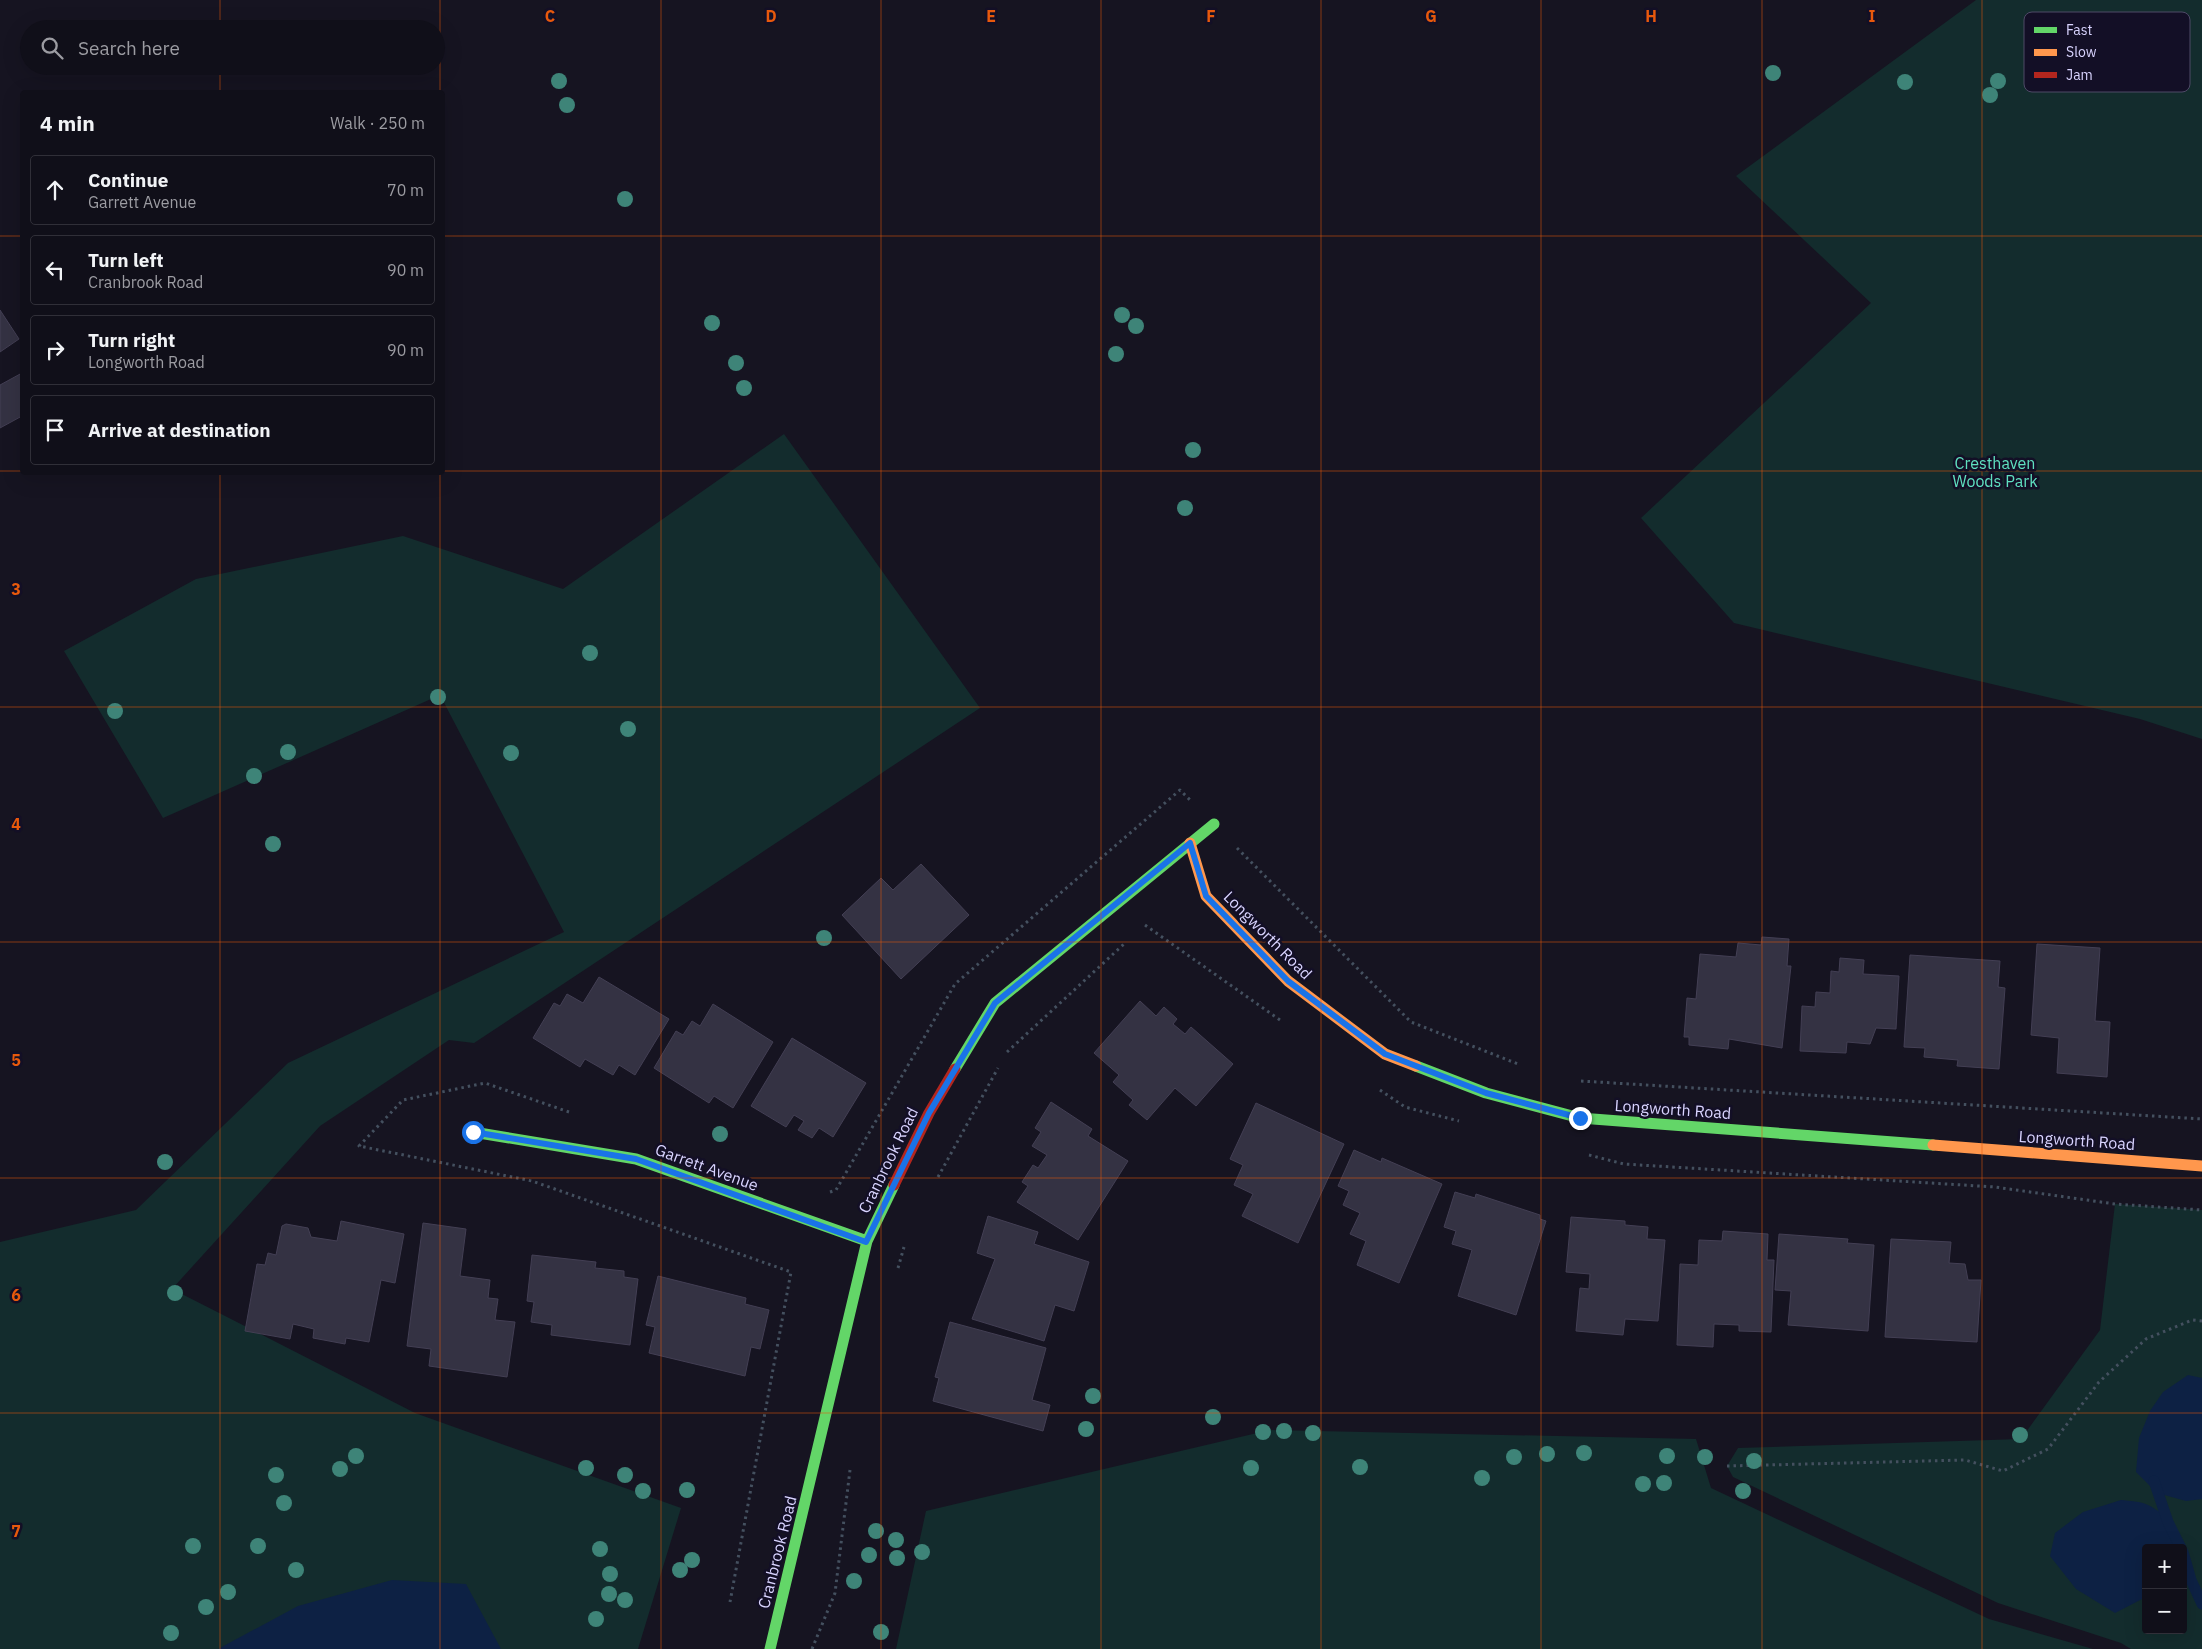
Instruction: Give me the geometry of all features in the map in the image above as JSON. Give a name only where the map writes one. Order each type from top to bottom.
[{"type":"street","name":"Cranbrook Road","points":[[770,1649],[866,1242],[929,1113],[995,1003],[1214,824]]},
{"type":"street","name":"Longworth Road","points":[[1190,843],[1206,896],[1288,981],[1385,1054],[1486,1093],[1580,1118],[2202,1166]]},
{"type":"street","name":"Garrett Avenue","points":[[473,1132],[636,1159],[866,1242]]},
{"type":"path","points":[[1250,860],[1411,1022],[1521,1066]]},
{"type":"path","points":[[1138,931],[1145,925],[1283,1022]]},
{"type":"path","points":[[937,1179],[1007,1052],[1130,938]]},
{"type":"path","points":[[1577,1081],[2202,1119]]},
{"type":"path","points":[[1372,1084],[1405,1107],[1462,1122]]},
{"type":"path","points":[[1586,1154],[1624,1164],[1995,1187],[2115,1204],[2202,1210]]},
{"type":"path","points":[[896,1275],[906,1238]]},
{"type":"path","points":[[730,1602],[791,1272]]},
{"type":"path","points":[[1727,1466],[1965,1460],[2003,1471],[2048,1449],[2100,1382],[2146,1338],[2192,1320],[2202,1321]]},
{"type":"path","points":[[812,1649],[835,1593],[851,1461]]},
{"type":"green space","name":"Cresthaven Woods Park","points":[[1976,0],[2202,0],[2202,739],[2140,719],[1734,623],[1641,518],[1871,303],[1736,176]]},
{"type":"green space","points":[[784,434],[980,708],[474,1043],[449,1040],[320,1126],[172,1289],[415,1413],[681,1508],[638,1649],[0,1649],[0,1242],[136,1210],[288,1063],[564,932],[440,695],[163,818],[64,651],[196,579],[403,536],[563,589]]},
{"type":"green space","points":[[2115,1204],[2202,1210],[2202,1649],[2131,1649],[2121,1643],[1998,1603],[1733,1477],[1727,1466],[1738,1448],[2021,1439],[2100,1330]]},
{"type":"green space","points":[[1270,1430],[1696,1439],[1711,1488],[1989,1619],[2093,1649],[896,1649],[926,1511]]},
{"type":"water","points":[[2188,1375],[2202,1378],[2202,1499],[2186,1501],[2157,1493],[2136,1472],[2139,1438],[2150,1411],[2163,1392]]},
{"type":"water","points":[[2121,1500],[2138,1502],[2160,1512],[2170,1522],[2177,1534],[2179,1544],[2142,1544],[2142,1599],[2115,1613],[2076,1589],[2050,1556],[2055,1533],[2083,1512]]},
{"type":"water","points":[[392,1580],[466,1584],[501,1649],[218,1649],[298,1606]]},
{"type":"building","points":[[0,310],[19,339],[0,352]]},
{"type":"building","points":[[20,374],[20,417],[0,428],[0,385]]},
{"type":"building","points":[[921,864],[969,915],[901,979],[842,915],[881,878],[893,890]]},
{"type":"building","points":[[1762,937],[1789,939],[1787,966],[1791,966],[1782,1048],[1729,1039],[1728,1049],[1689,1045],[1689,1037],[1684,1037],[1687,998],[1696,999],[1700,954],[1736,957],[1738,943],[1761,945]]},
{"type":"building","points":[[2037,944],[2100,948],[2095,1021],[2110,1022],[2107,1077],[2057,1073],[2059,1038],[2031,1035]]},
{"type":"building","points":[[1910,955],[2000,961],[1998,987],[2005,988],[1999,1069],[1957,1066],[1958,1060],[1924,1057],[1925,1048],[1904,1047]]},
{"type":"building","points":[[1840,958],[1864,960],[1863,974],[1899,976],[1896,1029],[1876,1028],[1870,1044],[1847,1042],[1846,1053],[1800,1051],[1802,1006],[1815,1007],[1816,992],[1830,993],[1831,971],[1839,972]]},
{"type":"building","points":[[599,977],[669,1019],[635,1075],[619,1065],[613,1075],[585,1059],[580,1067],[533,1038],[554,1003],[560,1006],[567,994],[583,1003]]},
{"type":"building","points":[[1140,1001],[1156,1016],[1164,1007],[1177,1019],[1173,1024],[1185,1034],[1191,1027],[1233,1064],[1196,1106],[1175,1088],[1147,1120],[1129,1105],[1133,1100],[1113,1082],[1119,1075],[1094,1053]]},
{"type":"building","points":[[713,1004],[773,1042],[733,1108],[714,1096],[709,1103],[654,1068],[676,1031],[683,1035],[692,1021],[700,1026]]},
{"type":"building","points":[[792,1038],[866,1083],[833,1137],[819,1128],[812,1138],[798,1130],[804,1121],[794,1115],[786,1127],[751,1106]]},
{"type":"building","points":[[1051,1102],[1092,1129],[1088,1136],[1128,1161],[1078,1240],[1017,1202],[1028,1186],[1022,1182],[1033,1165],[1038,1168],[1047,1155],[1032,1146],[1041,1132],[1035,1128]]},
{"type":"building","points":[[1256,1103],[1344,1144],[1298,1243],[1242,1216],[1253,1194],[1234,1185],[1243,1165],[1230,1159]]},
{"type":"building","points":[[1354,1150],[1381,1162],[1382,1158],[1442,1184],[1399,1283],[1357,1265],[1366,1241],[1350,1234],[1360,1213],[1343,1205],[1349,1191],[1338,1186]]},
{"type":"building","points":[[1455,1192],[1475,1198],[1476,1194],[1540,1215],[1540,1219],[1546,1221],[1516,1315],[1458,1296],[1472,1250],[1452,1244],[1456,1231],[1444,1227]]},
{"type":"building","points":[[988,1216],[1038,1232],[1034,1244],[1089,1262],[1074,1311],[1055,1305],[1044,1341],[972,1319],[995,1259],[977,1253]]},
{"type":"building","points":[[1571,1217],[1625,1221],[1625,1225],[1648,1227],[1647,1239],[1665,1240],[1658,1321],[1625,1319],[1623,1335],[1576,1331],[1580,1288],[1589,1289],[1590,1274],[1566,1272]]},
{"type":"building","points":[[341,1221],[404,1234],[395,1283],[381,1280],[369,1342],[346,1338],[345,1344],[313,1338],[314,1329],[293,1324],[290,1339],[245,1331],[257,1264],[265,1265],[268,1253],[276,1255],[282,1226],[286,1224],[308,1228],[311,1237],[337,1241]]},
{"type":"building","points":[[423,1223],[466,1229],[460,1276],[490,1280],[488,1298],[498,1299],[495,1320],[515,1322],[507,1377],[429,1366],[431,1349],[407,1346]]},
{"type":"building","points":[[1723,1231],[1768,1234],[1767,1260],[1774,1260],[1771,1332],[1739,1331],[1739,1325],[1714,1324],[1713,1347],[1677,1345],[1680,1264],[1698,1265],[1699,1240],[1722,1241]]},
{"type":"building","points":[[1779,1234],[1848,1239],[1847,1243],[1874,1245],[1868,1331],[1788,1325],[1791,1291],[1775,1290]]},
{"type":"building","points":[[1891,1239],[1951,1242],[1949,1263],[1965,1264],[1968,1280],[1981,1280],[1977,1342],[1885,1337]]},
{"type":"building","points":[[532,1255],[596,1262],[595,1268],[624,1271],[624,1277],[638,1279],[630,1345],[551,1335],[552,1325],[531,1322],[534,1302],[527,1301]]},
{"type":"building","points":[[658,1276],[746,1298],[745,1304],[769,1310],[760,1349],[751,1347],[745,1376],[649,1353],[655,1327],[646,1325]]},
{"type":"building","points":[[950,1322],[1046,1348],[1032,1400],[1050,1405],[1043,1431],[933,1401],[939,1378],[935,1377]]},
{"type":"waterway","points":[[2154,1481],[2168,1522],[2179,1544]]},
{"type":"waterway","points":[[2187,1566],[2202,1604]]},
{"type":"traffic: fast","points":[[955,1069],[995,1003],[1214,824]]},
{"type":"traffic: fast","points":[[1416,1066],[1486,1093],[1580,1118],[1933,1145]]},
{"type":"traffic: fast","points":[[473,1132],[636,1159],[867,1241]]},
{"type":"traffic: fast","points":[[770,1649],[867,1241],[894,1185]]},
{"type":"traffic: slow","points":[[1190,843],[1206,896],[1288,981],[1385,1054],[1416,1066]]},
{"type":"traffic: slow","points":[[1933,1145],[2202,1166]]},
{"type":"traffic: jam","points":[[894,1185],[929,1113],[955,1069]]},
{"type":"route","points":[[473,1132],[636,1159],[866,1242],[929,1113],[995,1003],[1190,843],[1206,896],[1288,981],[1385,1054],[1486,1093],[1580,1118]]}]
